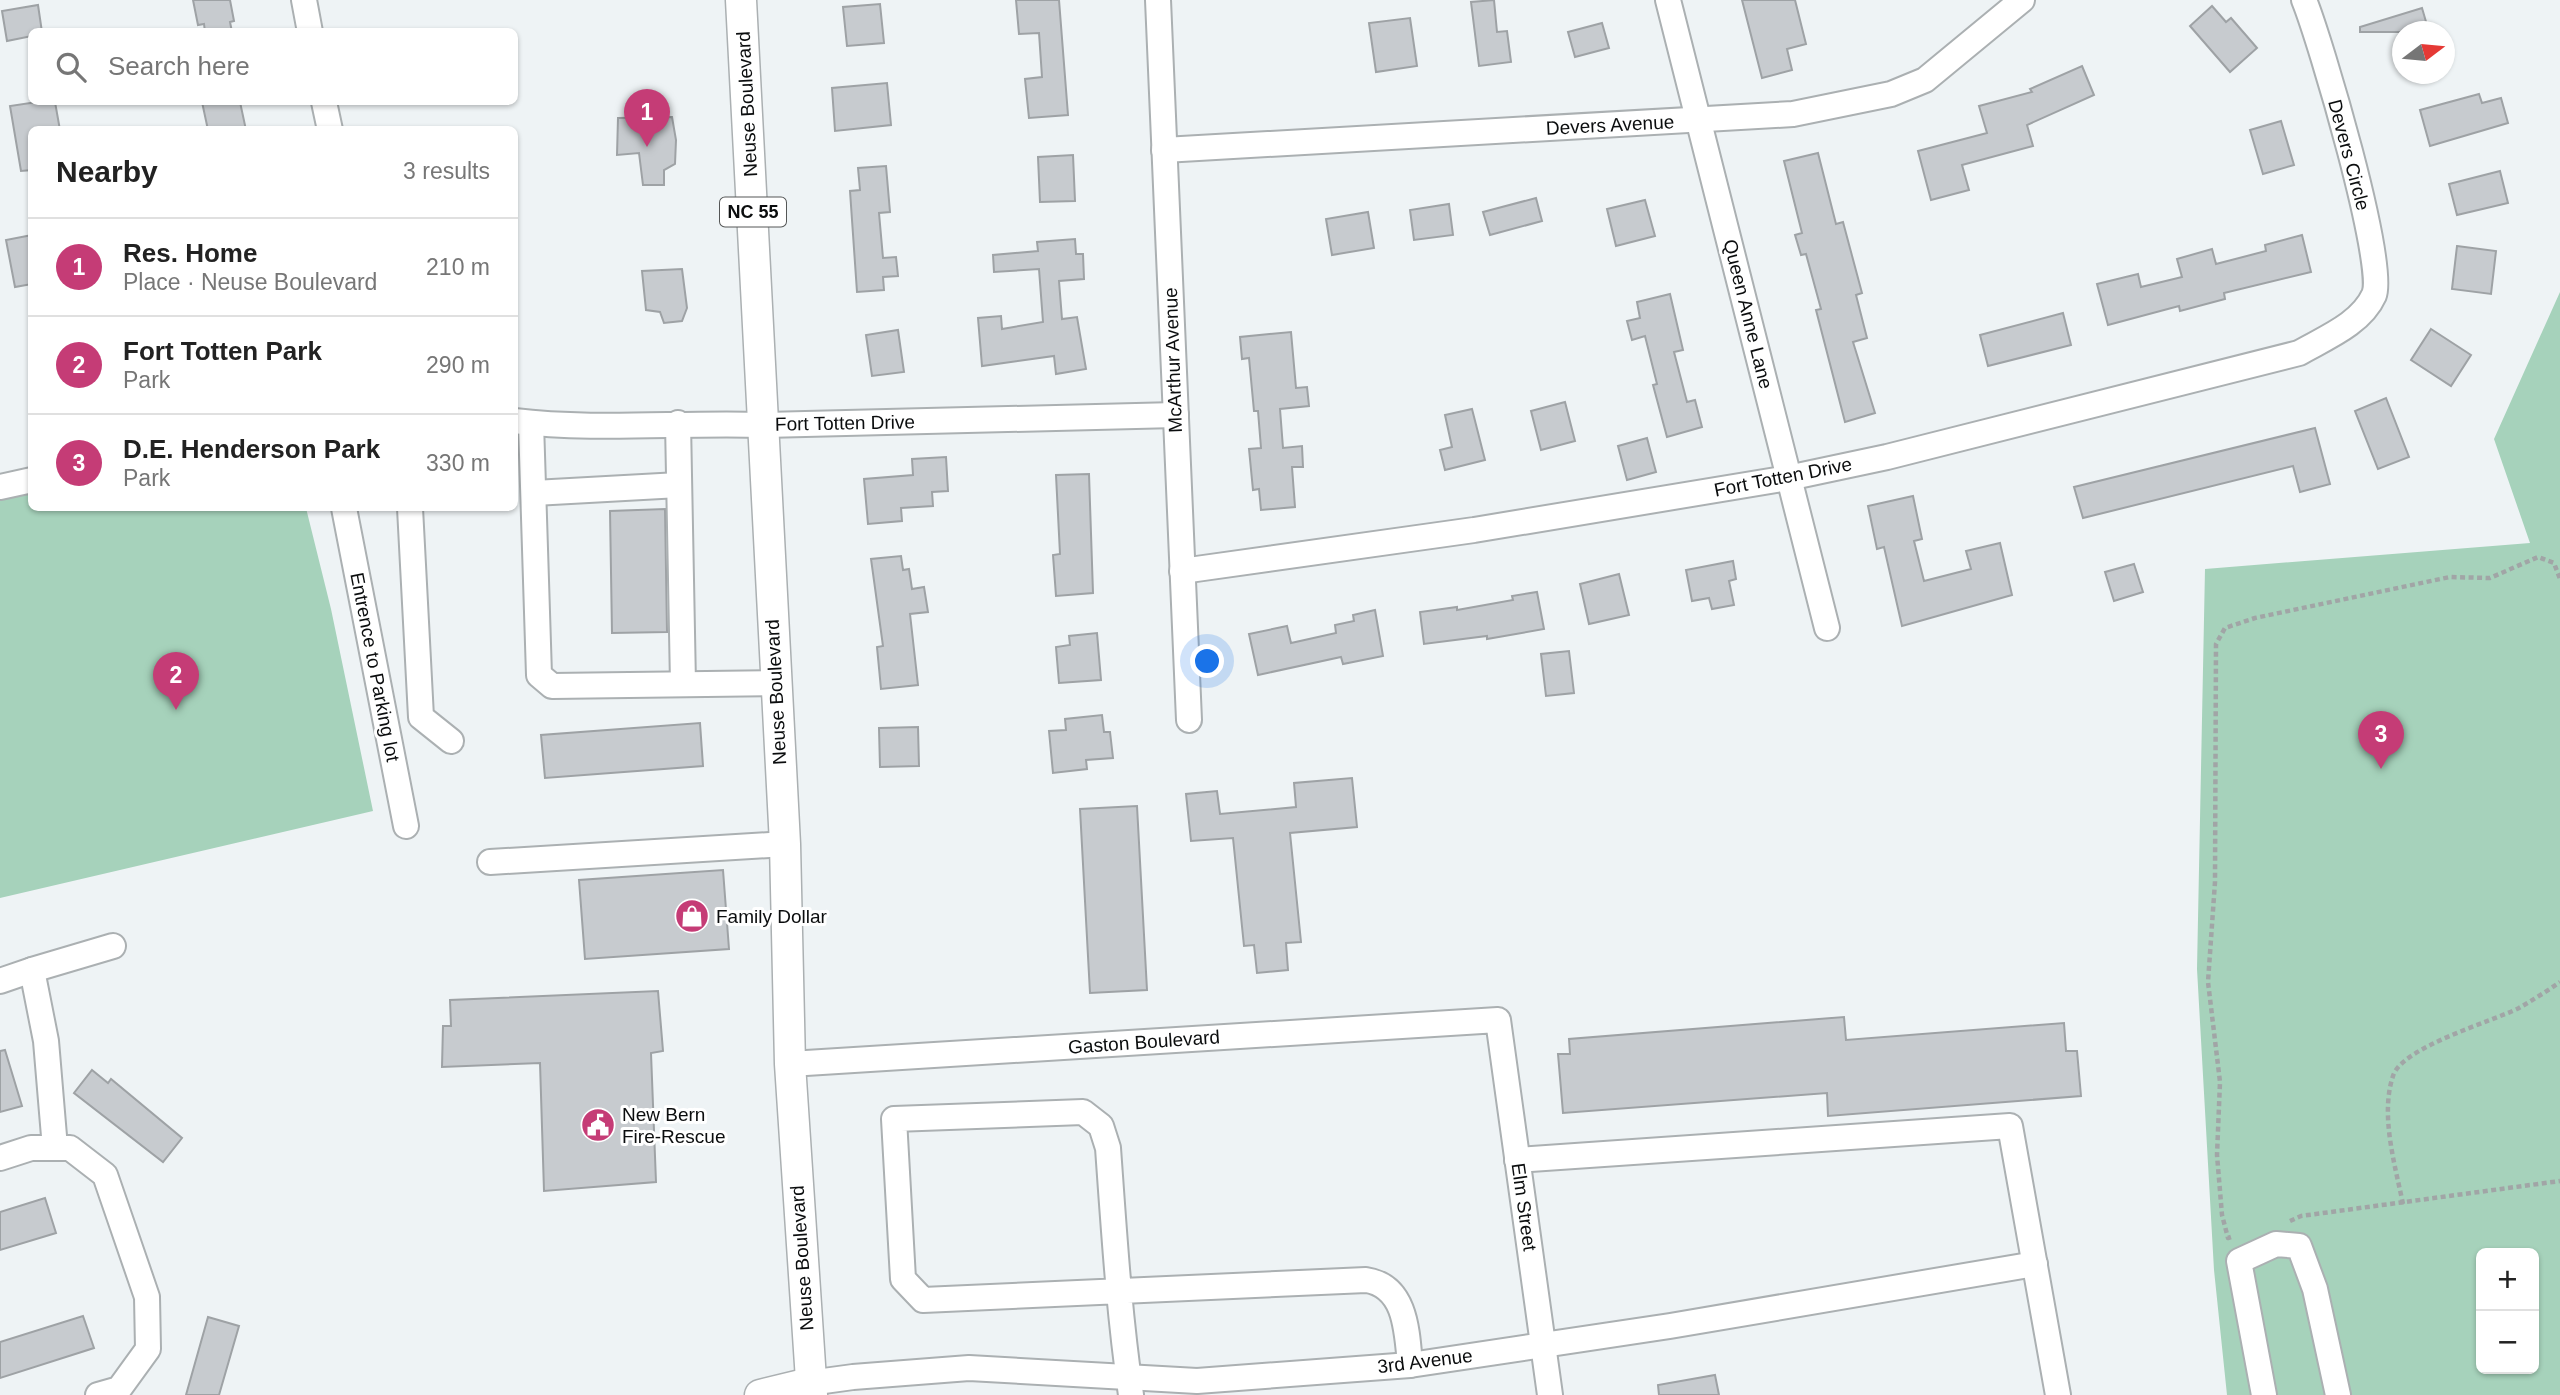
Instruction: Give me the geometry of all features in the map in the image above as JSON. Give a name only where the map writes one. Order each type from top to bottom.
[{"type":"main road","name":"Neuse Boulevard","points":[[741,0],[765,425],[775,683],[785,844],[790,1064],[809,1391]]},
{"type":"main road","points":[[760,1395],[809,1391]]},
{"type":"street","points":[[303,0],[309,28]]},
{"type":"street","name":"McArthur Avenue","points":[[1158,0],[1189,720]]},
{"type":"street","name":"Queen Anne Lane","points":[[1668,0],[1827,628]]},
{"type":"street","name":"Devers Avenue","points":[[1164,150],[1793,114],[1891,94],[1925,79],[2022,0]]},
{"type":"street","name":"Devers Circle","points":[[2304,0],[2353,162],[2371,243],[2375,292],[2364,310]]},
{"type":"street","points":[[325,105],[329,126]]},
{"type":"street","name":"Fort Totten Drive","points":[[1182,571],[1474,530],[1788,478],[1914,450],[2299,353],[2344,328],[2364,310]]},
{"type":"street","name":"Fort Totten Drive","points":[[523,422],[559,426],[678,423],[765,425],[1176,415]]},
{"type":"street","points":[[523,422],[534,493],[539,675],[543,680],[552,686],[775,683]]},
{"type":"street","points":[[678,423],[683,684]]},
{"type":"street","points":[[0,486],[28,481]]},
{"type":"street","points":[[534,493],[679,485]]},
{"type":"street","name":"Entrence to Parking lot","points":[[345,511],[406,826]]},
{"type":"street","name":"Entrence to Parking lot","points":[[410,511],[421,717],[451,741]]},
{"type":"street","points":[[490,862],[785,844]]},
{"type":"street","points":[[0,981],[113,946]]},
{"type":"street","points":[[32,970],[46,1041],[55,1148]]},
{"type":"street","name":"Gaston Boulevard","points":[[790,1064],[1498,1020]]},
{"type":"street","name":"Elm Street","points":[[1498,1020],[1550,1395]]},
{"type":"street","points":[[1130,1385],[1119,1291],[1108,1148],[1101,1126],[1083,1112],[894,1119],[904,1279],[923,1300],[1119,1291],[1366,1280],[1381,1282],[1401,1304],[1410,1365]]},
{"type":"street","points":[[1517,1160],[2010,1126],[2058,1395]]},
{"type":"street","points":[[0,1158],[31,1148],[69,1148],[105,1175],[147,1297],[148,1349],[118,1389],[98,1395]]},
{"type":"street","points":[[2264,1395],[2239,1261],[2276,1244],[2300,1246],[2315,1289],[2338,1395]]},
{"type":"street","name":"3rd Avenue","points":[[809,1391],[853,1377],[969,1368],[1130,1385],[1410,1365],[2035,1264]]},
{"type":"path","points":[[2239,1235],[2228,1238],[2222,1215],[2217,1155],[2220,1082],[2208,982],[2215,882],[2216,644],[2225,628],[2255,618],[2450,577],[2490,578],[2538,557],[2554,563],[2560,579]]},
{"type":"path","points":[[2403,1204],[2389,1110],[2393,1076],[2400,1063],[2432,1044],[2518,1008],[2560,982]]},
{"type":"path","points":[[2283,1224],[2301,1216],[2560,1181]]},
{"type":"green space","points":[[2560,292],[2560,1395],[2227,1395],[2214,1270],[2197,969],[2205,569],[2530,543],[2494,439]]},
{"type":"green space","points":[[28,490],[28,511],[307,511],[331,609],[373,811],[0,898],[0,497]]},
{"type":"building","points":[[193,0],[230,0],[234,21],[230,22],[231,28],[204,28],[204,24],[198,25]]},
{"type":"building","points":[[1016,0],[1059,0],[1068,115],[1029,118],[1025,79],[1042,77],[1039,33],[1019,34]]},
{"type":"building","points":[[1494,0],[1497,32],[1507,31],[1511,62],[1479,66],[1471,2]]},
{"type":"building","points":[[1742,0],[1795,0],[1806,44],[1787,49],[1792,70],[1762,78]]},
{"type":"building","points":[[880,4],[884,43],[847,46],[843,7]]},
{"type":"building","points":[[38,5],[41,28],[28,28],[28,37],[7,41],[2,11]]},
{"type":"building","points":[[2212,6],[2226,22],[2231,18],[2257,48],[2230,72],[2190,26]]},
{"type":"building","points":[[2422,8],[2426,21],[2392,21],[2392,32],[2360,32],[2360,27]]},
{"type":"building","points":[[1410,18],[1417,66],[1376,72],[1369,23]]},
{"type":"building","points":[[1602,23],[1609,48],[1575,57],[1568,32]]},
{"type":"building","points":[[2082,66],[2094,95],[2027,125],[2033,146],[1962,165],[1969,190],[1931,200],[1918,151],[1987,133],[1979,106],[2032,92],[2030,89]]},
{"type":"building","points":[[887,83],[891,125],[835,131],[832,88]]},
{"type":"building","points":[[2479,94],[2482,103],[2501,98],[2508,123],[2430,146],[2420,110]]},
{"type":"building","points":[[28,103],[56,105],[59,126],[28,126],[28,170],[21,171],[10,106]]},
{"type":"building","points":[[203,105],[241,105],[245,126],[207,126]]},
{"type":"building","points":[[672,117],[676,140],[675,164],[664,170],[664,185],[643,185],[639,153],[617,155],[618,118]]},
{"type":"building","points":[[2281,121],[2294,165],[2263,174],[2250,130]]},
{"type":"building","points":[[1818,153],[1836,224],[1843,222],[1862,293],[1856,295],[1867,338],[1853,342],[1875,413],[1845,422],[1816,310],[1821,309],[1806,254],[1801,255],[1795,235],[1802,233],[1784,161]]},
{"type":"building","points":[[1073,155],[1075,201],[1040,202],[1038,157]]},
{"type":"building","points":[[886,166],[890,212],[879,213],[883,258],[896,257],[898,276],[883,277],[884,290],[857,292],[850,191],[860,190],[858,168]]},
{"type":"building","points":[[2500,171],[2508,203],[2457,215],[2449,184]]},
{"type":"building","points":[[1536,198],[1542,221],[1490,235],[1483,212]]},
{"type":"building","points":[[1645,200],[1655,236],[1616,246],[1607,209]]},
{"type":"building","points":[[1449,204],[1453,235],[1414,240],[1410,210]]},
{"type":"building","points":[[1368,212],[1374,248],[1332,255],[1326,219]]},
{"type":"building","points":[[2302,235],[2311,272],[2224,293],[2225,299],[2180,311],[2179,306],[2108,325],[2097,284],[2138,274],[2141,287],[2182,277],[2177,259],[2212,249],[2216,264],[2266,251],[2265,245]]},
{"type":"building","points":[[28,236],[28,285],[15,287],[6,240]]},
{"type":"building","points":[[1075,239],[1076,254],[1083,254],[1084,279],[1059,281],[1062,319],[1077,317],[1086,369],[1056,374],[1054,356],[982,366],[978,318],[1001,316],[1002,329],[1043,322],[1039,269],[994,272],[993,255],[1038,251],[1037,242]]},
{"type":"building","points":[[2457,246],[2496,251],[2491,294],[2452,289]]},
{"type":"building","points":[[682,269],[687,308],[682,321],[664,323],[660,312],[646,310],[642,271]]},
{"type":"building","points":[[1670,294],[1683,350],[1674,352],[1687,402],[1695,400],[1702,427],[1667,437],[1653,385],[1657,384],[1645,336],[1632,340],[1627,321],[1640,318],[1637,302]]},
{"type":"building","points":[[2063,313],[2071,345],[1988,366],[1980,335]]},
{"type":"building","points":[[2431,329],[2471,355],[2451,386],[2411,360]]},
{"type":"building","points":[[898,330],[904,372],[872,376],[866,335]]},
{"type":"building","points":[[1291,332],[1296,388],[1307,387],[1309,406],[1280,409],[1283,448],[1302,446],[1303,467],[1292,467],[1295,507],[1261,510],[1259,489],[1253,490],[1249,449],[1261,448],[1258,411],[1254,411],[1249,358],[1242,359],[1240,337]]},
{"type":"building","points":[[2386,398],[2409,457],[2378,469],[2355,411]]},
{"type":"building","points":[[1565,402],[1575,441],[1541,450],[1531,411]]},
{"type":"building","points":[[1472,409],[1485,460],[1445,470],[1440,450],[1452,447],[1445,415]]},
{"type":"building","points":[[2315,428],[2330,484],[2300,492],[2293,466],[2083,518],[2074,487]]},
{"type":"building","points":[[1647,438],[1656,472],[1627,480],[1618,446]]},
{"type":"building","points":[[946,457],[948,491],[932,492],[933,506],[901,508],[902,521],[868,524],[864,479],[913,475],[912,459]]},
{"type":"building","points":[[1089,474],[1093,593],[1056,596],[1053,555],[1060,554],[1056,475]]},
{"type":"building","points":[[1913,496],[1922,539],[1914,541],[1924,581],[1971,569],[1966,551],[2000,543],[2012,595],[1902,626],[1884,547],[1877,549],[1868,506]]},
{"type":"building","points":[[665,509],[667,632],[612,633],[610,511]]},
{"type":"building","points":[[901,556],[903,570],[909,569],[912,589],[924,587],[928,612],[910,614],[918,685],[881,689],[877,647],[883,646],[871,559]]},
{"type":"building","points":[[1733,561],[1736,579],[1729,581],[1734,605],[1712,609],[1709,598],[1692,601],[1686,570]]},
{"type":"building","points":[[2134,564],[2143,592],[2114,601],[2105,572]]},
{"type":"building","points":[[1619,574],[1629,615],[1589,624],[1580,584]]},
{"type":"building","points":[[1537,592],[1544,629],[1487,639],[1487,636],[1424,644],[1420,612],[1457,607],[1457,610],[1513,600],[1512,596]]},
{"type":"building","points":[[1375,610],[1383,656],[1343,664],[1341,657],[1258,675],[1249,634],[1287,626],[1291,643],[1336,633],[1335,625],[1354,621],[1353,615]]},
{"type":"building","points":[[1097,633],[1101,680],[1059,683],[1056,647],[1070,645],[1069,636]]},
{"type":"building","points":[[1569,651],[1574,693],[1546,696],[1541,654]]},
{"type":"building","points":[[1102,715],[1104,732],[1110,732],[1113,758],[1086,760],[1087,769],[1053,773],[1049,731],[1066,730],[1065,719]]},
{"type":"building","points":[[700,723],[703,766],[545,778],[541,735]]},
{"type":"building","points":[[918,727],[919,766],[880,767],[879,728]]},
{"type":"building","points":[[1352,778],[1357,827],[1290,833],[1301,942],[1286,943],[1288,970],[1257,973],[1254,945],[1244,946],[1233,838],[1191,841],[1186,794],[1217,791],[1220,814],[1296,807],[1294,783]]},
{"type":"building","points":[[1137,806],[1147,990],[1090,993],[1080,809]]},
{"type":"building","points":[[723,870],[729,949],[585,959],[579,880]]},
{"type":"building","name":"New Bern Fire-Rescue","points":[[658,991],[663,1051],[651,1053],[656,1182],[544,1191],[540,1063],[442,1067],[443,1026],[451,1026],[450,1000]]},
{"type":"building","points":[[1844,1017],[1846,1040],[2064,1023],[2066,1051],[2077,1051],[2081,1096],[1828,1116],[1827,1093],[1563,1113],[1558,1054],[1570,1054],[1569,1039]]},
{"type":"building","points":[[5,1050],[22,1106],[0,1112],[0,1051]]},
{"type":"building","points":[[92,1070],[108,1083],[111,1079],[182,1138],[163,1162],[74,1093]]},
{"type":"building","points":[[45,1198],[56,1233],[0,1250],[0,1212]]},
{"type":"building","points":[[83,1316],[94,1348],[0,1378],[0,1342]]},
{"type":"building","points":[[208,1317],[239,1326],[219,1395],[186,1395]]},
{"type":"building","points":[[1715,1375],[1719,1395],[1659,1395],[1658,1385]]},
{"type":"place","name":"Res. Home","points":[[647,147]]},
{"type":"place","name":"Fort Totten Park","points":[[176,710]]},
{"type":"place","name":"D.E. Henderson Park","points":[[2381,769]]},
{"type":"place","name":"Family Dollar","points":[[692,916]]},
{"type":"place","name":"New Bern Fire-Rescue","points":[[598,1125]]}]
